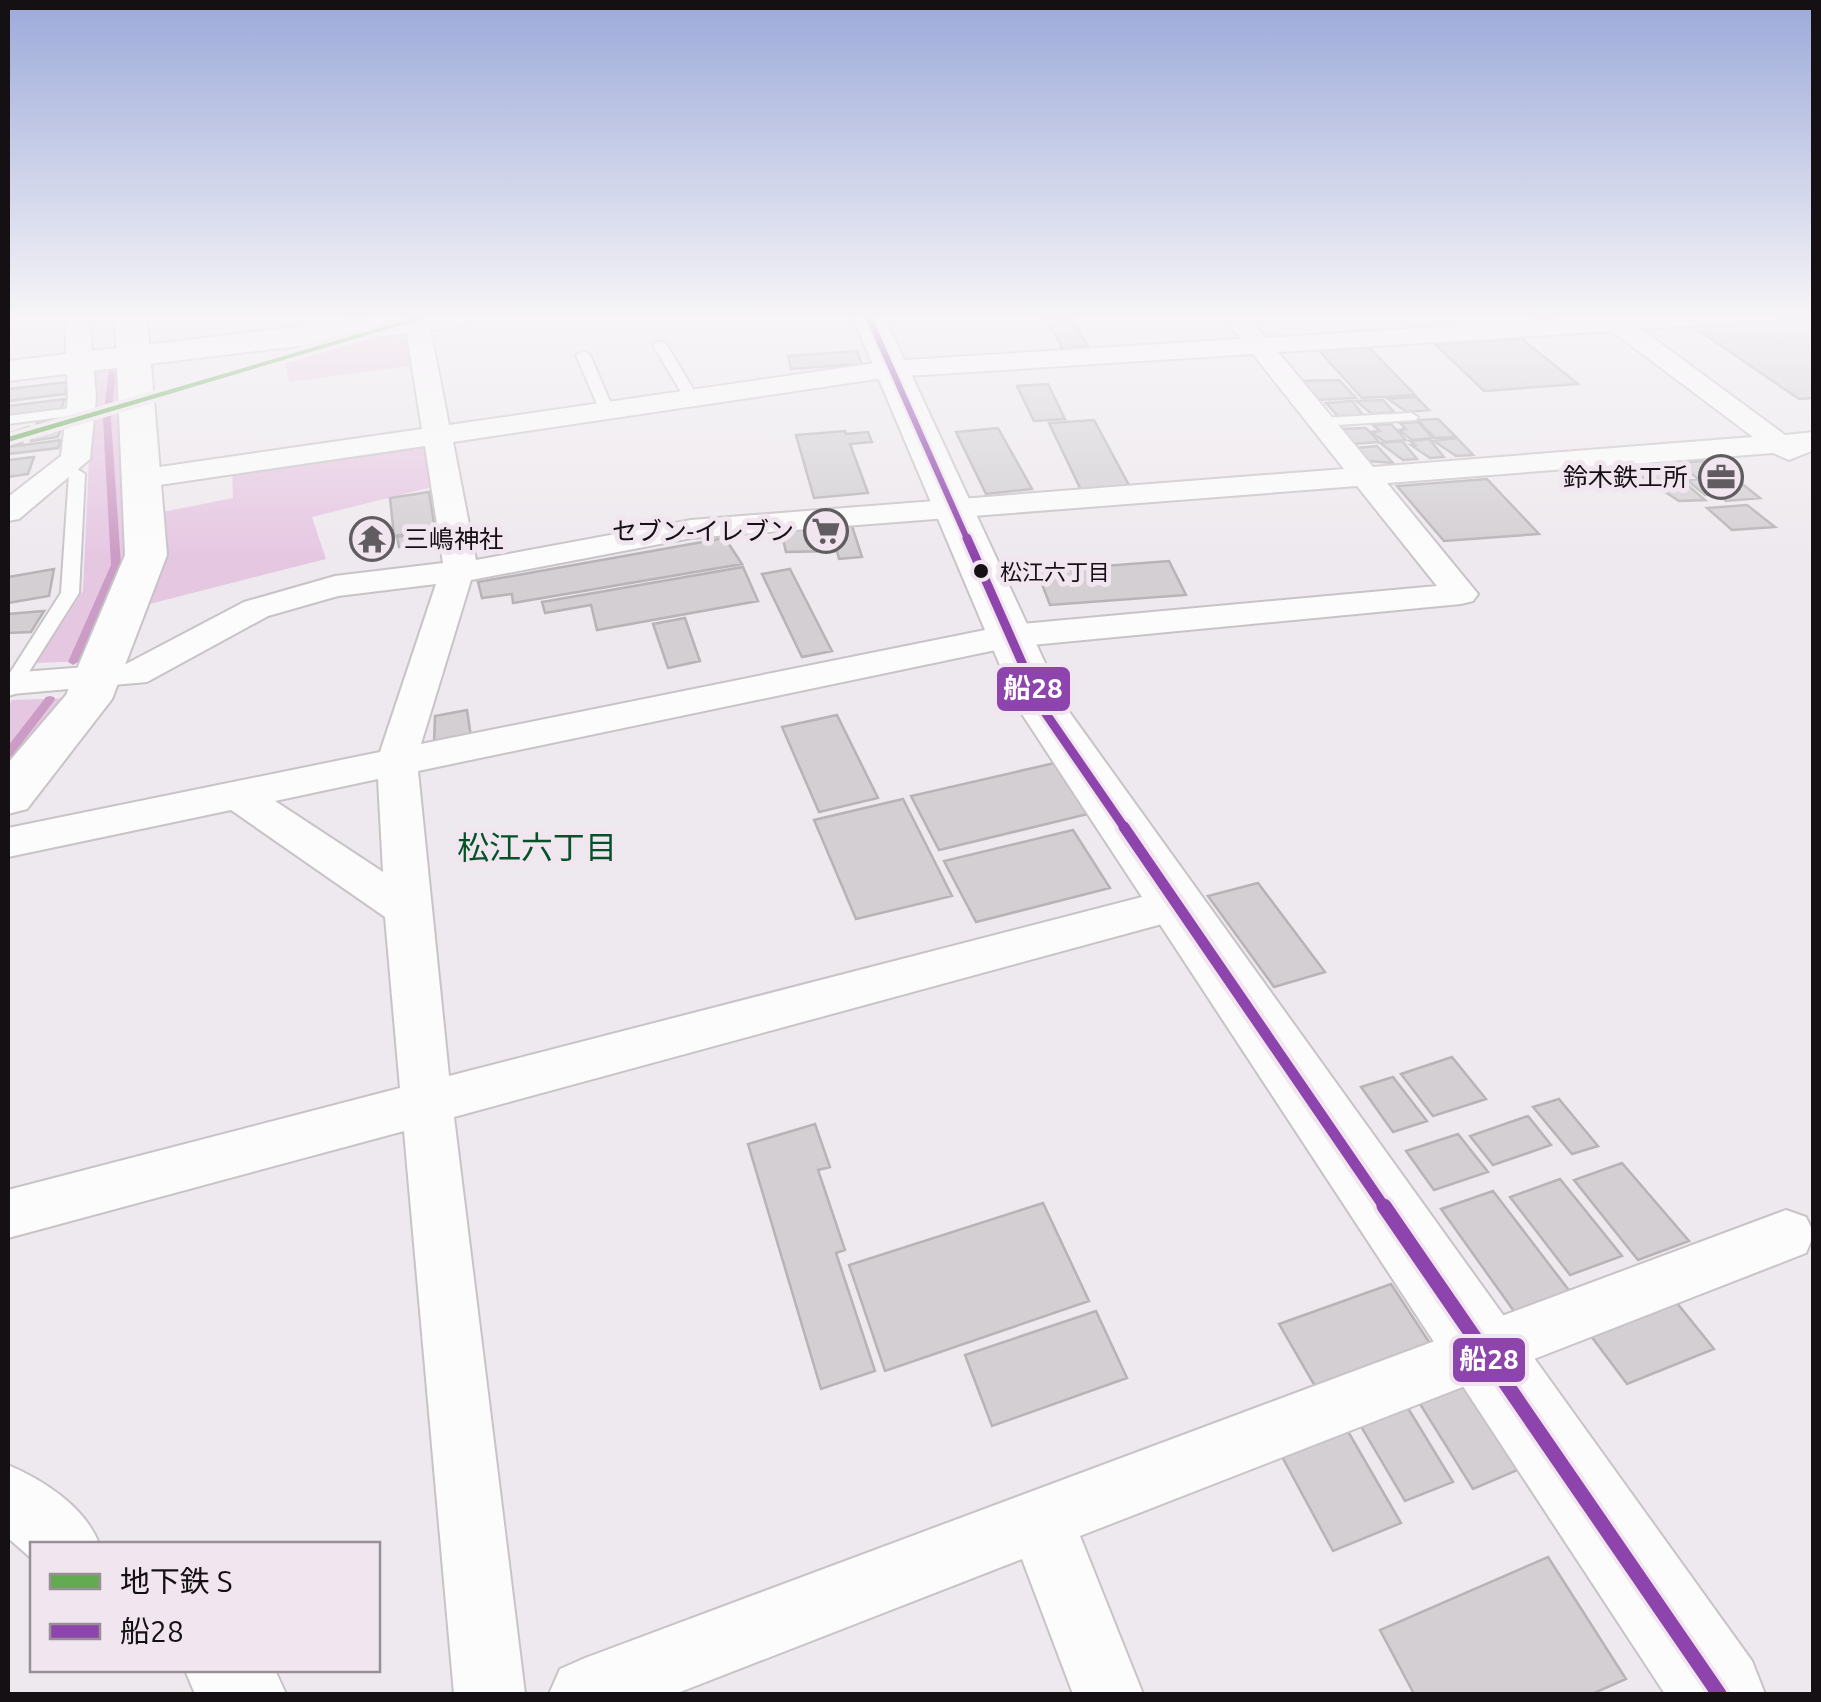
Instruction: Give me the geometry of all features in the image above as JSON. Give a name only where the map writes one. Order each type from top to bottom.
[{"type":"street","points":[[8,512],[76,466],[79,397]]},
{"type":"street","points":[[8,797],[73,721],[96,679],[146,554],[135,397]]},
{"type":"street","points":[[431,397],[460,562],[397,760],[407,910],[488,1694]]},
{"type":"street","points":[[903,397],[1042,708],[1173,905],[1719,1694]]},
{"type":"street","points":[[8,842],[1010,636],[1461,594],[1301,397]]},
{"type":"street","points":[[1718,397],[1814,469]]},
{"type":"street","points":[[139,479],[692,398]]},
{"type":"street","points":[[10,687],[96,679],[148,669],[272,604],[368,580],[456,571],[692,529],[1814,442]]},
{"type":"street","points":[[236,794],[407,910]]},
{"type":"street","points":[[8,1214],[1173,905]]},
{"type":"street","points":[[586,1694],[1786,1235]]},
{"type":"street","points":[[8,1497],[64,1542]]},
{"type":"street","points":[[1040,1519],[1108,1694]]},
{"type":"street","points":[[222,1672],[250,1694]]},
{"type":"lane","points":[[601,397],[607,411]]},
{"type":"lane","points":[[8,420],[79,411]]},
{"type":"lane","points":[[1321,422],[1412,416]]},
{"type":"lane","points":[[10,687],[70,594],[76,466]]},
{"type":"shaded area","points":[[92,397],[125,397],[132,558],[90,661],[36,663],[83,591]]},
{"type":"shaded area","points":[[435,439],[440,485],[312,517],[326,559],[126,610],[143,516],[233,498],[232,467]]},
{"type":"shaded area","points":[[73,698],[8,778],[8,706],[12,700]]},
{"type":"building","points":[[1023,397],[1055,397],[1065,419],[1034,421]]},
{"type":"building","points":[[1315,397],[1356,398],[1317,400]]},
{"type":"building","points":[[1416,397],[1429,410],[1407,412],[1388,399]]},
{"type":"building","points":[[65,399],[61,409],[8,416],[8,406]]},
{"type":"building","points":[[1383,400],[1394,412],[1372,414],[1356,401]]},
{"type":"building","points":[[1352,401],[1363,415],[1338,416],[1326,403]]},
{"type":"building","points":[[1438,419],[1456,437],[1435,438],[1418,420]]},
{"type":"building","points":[[1094,420],[1130,487],[1081,490],[1049,423]]},
{"type":"building","points":[[63,422],[58,437],[31,441],[37,423]]},
{"type":"building","points":[[1418,422],[1433,438],[1412,440],[1399,430],[1406,429],[1400,423]]},
{"type":"building","points":[[1391,424],[1406,440],[1385,442],[1371,432],[1380,431],[1373,425]]},
{"type":"building","points":[[28,427],[22,443],[8,445],[8,434]]},
{"type":"building","points":[[998,428],[1032,489],[986,494],[956,432]]},
{"type":"building","points":[[1366,428],[1379,442],[1353,444],[1341,429]]},
{"type":"building","points":[[868,432],[872,442],[850,444],[868,493],[814,498],[796,435]]},
{"type":"building","points":[[1457,438],[1473,455],[1456,456],[1434,441]]},
{"type":"building","points":[[1429,439],[1444,457],[1430,458],[1410,441]]},
{"type":"building","points":[[61,440],[58,448],[8,454],[8,447]]},
{"type":"building","points":[[1402,441],[1417,459],[1403,460],[1380,443]]},
{"type":"building","points":[[1377,446],[1393,463],[1368,461],[1356,448]]},
{"type":"building","points":[[34,457],[28,474],[8,477],[8,460]]},
{"type":"building","points":[[1712,460],[1760,498],[1726,501],[1718,494],[1705,495],[1687,480],[1698,479],[1679,463]]},
{"type":"building","points":[[1662,463],[1705,500],[1679,501],[1625,466]]},
{"type":"building","points":[[1487,479],[1539,534],[1444,541],[1397,486]]},
{"type":"building","points":[[429,492],[435,529],[394,536],[390,498]]},
{"type":"building","points":[[1747,505],[1775,527],[1732,530],[1707,508]]},
{"type":"building","points":[[851,523],[862,557],[839,559],[837,551],[786,552],[781,531]]},
{"type":"building","points":[[380,529],[390,541],[360,549],[358,535]]},
{"type":"building","points":[[426,532],[428,542],[399,547],[397,537]]},
{"type":"building","points":[[725,538],[742,564],[513,603],[512,594],[482,598],[478,582]]},
{"type":"building","points":[[1169,561],[1186,595],[1050,605],[1037,571]]},
{"type":"building","points":[[743,567],[758,601],[597,630],[591,605],[545,613],[542,602]]},
{"type":"building","points":[[54,569],[49,596],[8,603],[8,577]]},
{"type":"building","points":[[790,569],[832,651],[802,657],[762,574]]},
{"type":"building","points":[[44,611],[31,632],[8,633],[8,614]]},
{"type":"building","points":[[685,618],[700,661],[668,668],[653,624]]},
{"type":"building","points":[[467,710],[471,737],[434,744],[435,716]]},
{"type":"building","points":[[837,715],[878,798],[819,812],[782,727]]},
{"type":"building","points":[[1059,762],[1092,813],[939,850],[911,796]]},
{"type":"building","points":[[903,799],[952,896],[856,919],[814,820]]},
{"type":"building","points":[[1073,830],[1110,888],[976,922],[944,861]]},
{"type":"building","points":[[1258,883],[1325,972],[1274,987],[1208,896]]},
{"type":"building","points":[[1452,1057],[1486,1099],[1433,1116],[1401,1074]]},
{"type":"building","points":[[1393,1077],[1427,1121],[1393,1132],[1361,1087]]},
{"type":"building","points":[[1559,1099],[1598,1146],[1572,1154],[1533,1107]]},
{"type":"building","points":[[1528,1116],[1551,1145],[1493,1165],[1470,1136]]},
{"type":"building","points":[[815,1124],[830,1167],[818,1170],[845,1250],[836,1253],[875,1371],[821,1389],[748,1144]]},
{"type":"building","points":[[1458,1134],[1488,1172],[1434,1190],[1406,1151]]},
{"type":"building","points":[[1622,1163],[1689,1241],[1638,1260],[1574,1180]]},
{"type":"building","points":[[1560,1179],[1622,1256],[1570,1275],[1510,1197]]},
{"type":"building","points":[[1493,1191],[1571,1293],[1516,1314],[1441,1209]]},
{"type":"building","points":[[1043,1203],[1089,1301],[885,1371],[849,1265]]},
{"type":"building","points":[[1391,1284],[1431,1345],[1316,1388],[1279,1324]]},
{"type":"building","points":[[1677,1303],[1714,1349],[1627,1384],[1591,1336]]},
{"type":"building","points":[[1096,1311],[1127,1378],[992,1426],[965,1355]]},
{"type":"building","points":[[1467,1377],[1527,1466],[1473,1489],[1415,1396]]},
{"type":"building","points":[[1403,1400],[1453,1482],[1405,1501],[1356,1418]]},
{"type":"building","points":[[1346,1428],[1401,1523],[1333,1551],[1280,1453]]},
{"type":"building","points":[[1548,1557],[1626,1679],[1592,1694],[1414,1694],[1380,1630]]},
{"type":"waterway","points":[[73,662],[116,565],[107,419],[109,397]]},
{"type":"waterway","points":[[8,753],[50,699]]},
{"type":"metro line","name":"S","points":[[8,440],[152,397]]},
{"type":"transit line","name":"船28","points":[[904,397],[1042,708],[1719,1694]]},
{"type":"place","name":"鈴木鉄工所","points":[[1721,477]]},
{"type":"place","name":"セブン-イレブン","points":[[826,531]]},
{"type":"place","name":"三嶋神社","points":[[372,539]]},
{"type":"place","name":"松江六丁目","points":[[981,571]]},
{"type":"district","name":"松江六丁目","points":[[537,847]]}]
